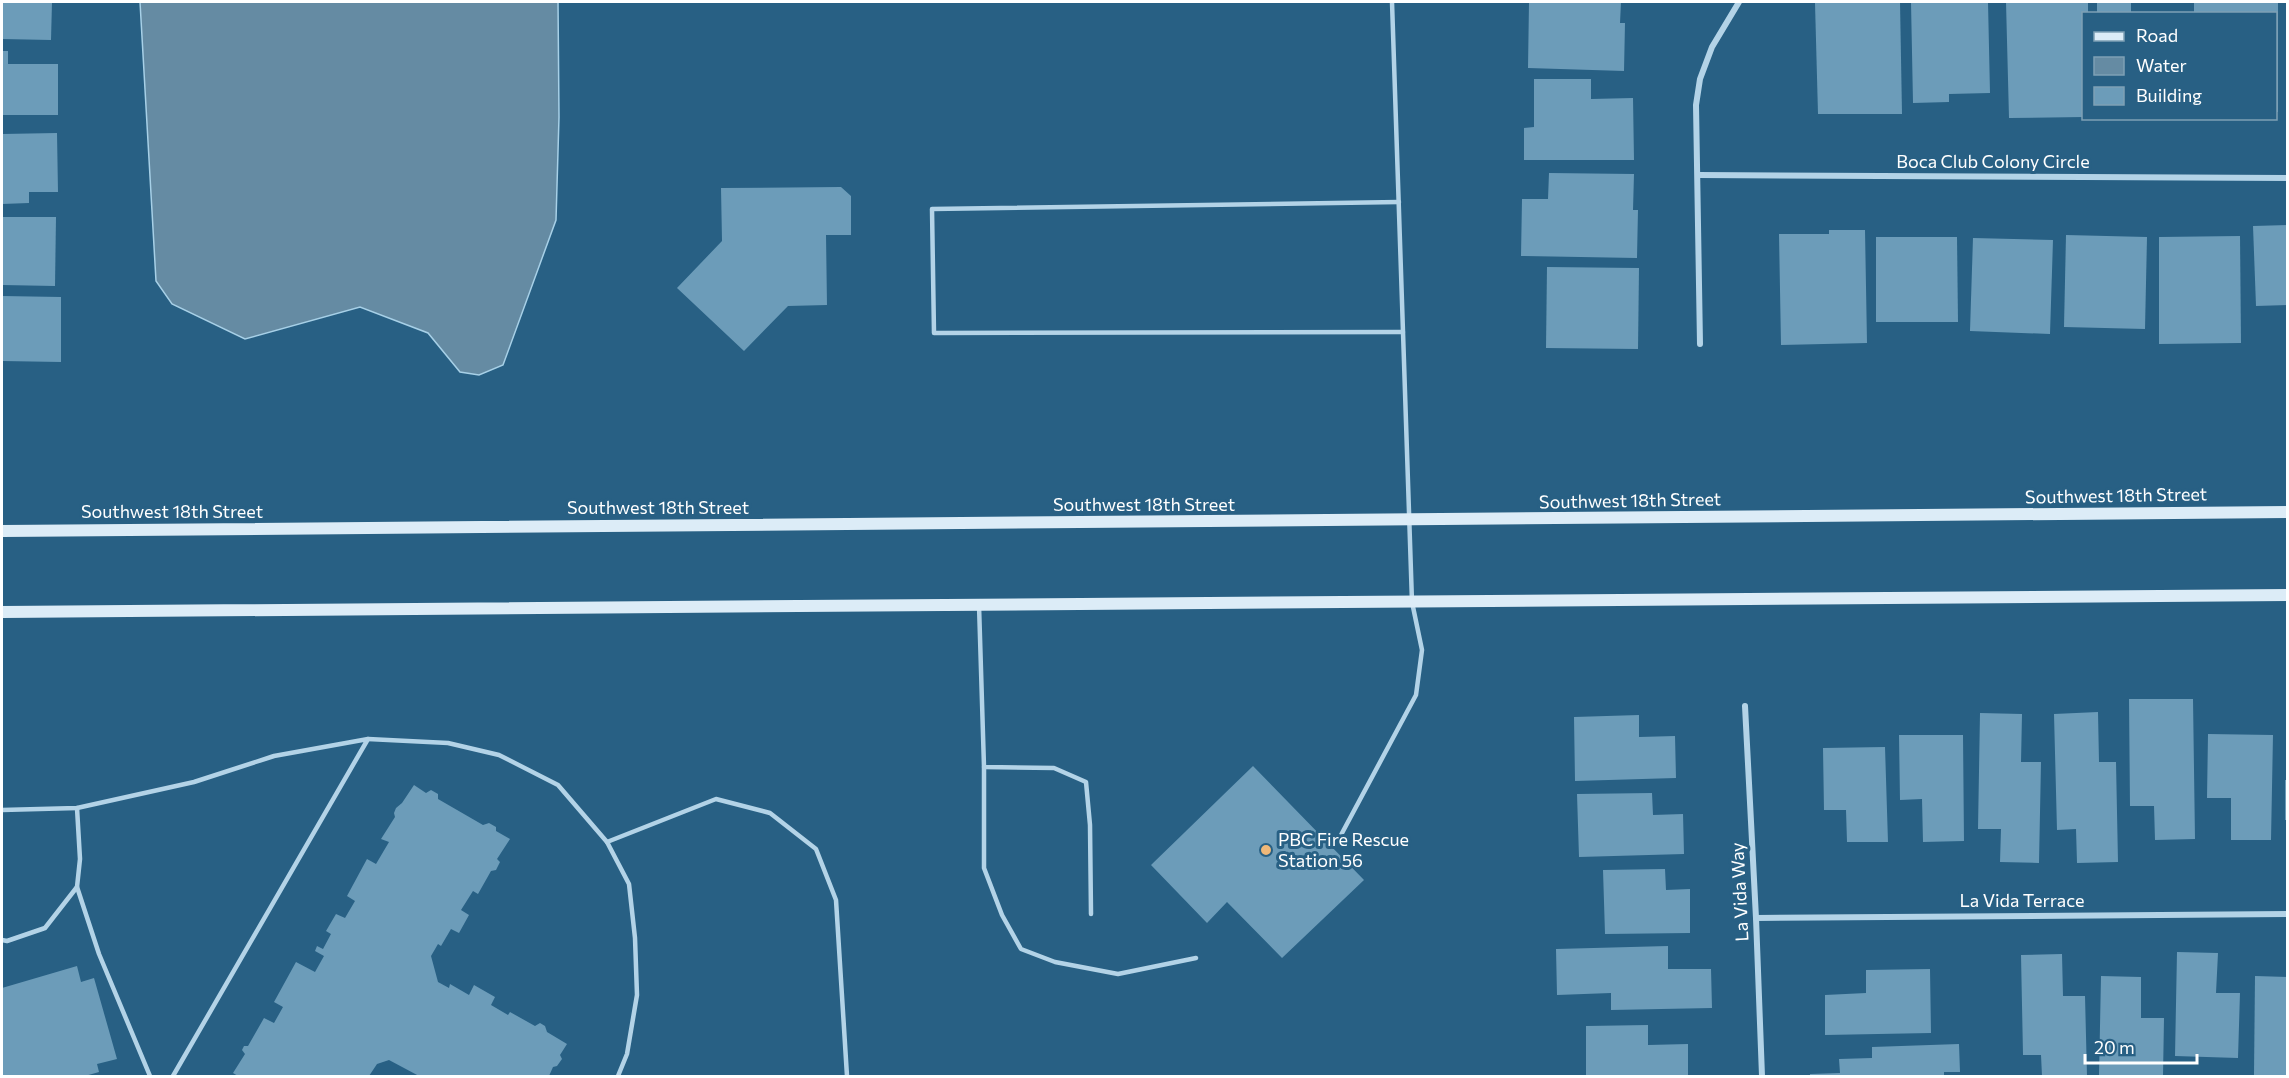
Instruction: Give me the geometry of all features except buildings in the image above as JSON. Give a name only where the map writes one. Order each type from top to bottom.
[{"type":"main road","name":"Southwest 18th Street","points":[[2,531],[2288,513]]},
{"type":"main road","points":[[2,612],[2288,595]]},
{"type":"street","points":[[1700,344],[1696,105],[1700,79],[1712,47],[1739,2]]},
{"type":"street","name":"Boca Club Colony Circle","points":[[1698,175],[2288,178]]},
{"type":"street","name":"La Vida Way","points":[[1745,706],[1762,1077]]},
{"type":"street","name":"La Vida Terrace","points":[[1756,918],[2288,914]]},
{"type":"lane","points":[[1341,835],[1416,695],[1422,650],[1412,602],[1392,2]]},
{"type":"lane","points":[[1399,202],[932,209],[934,333],[1403,332]]},
{"type":"lane","points":[[979,605],[984,767],[984,868],[1002,915],[1021,949],[1055,962],[1118,974],[1196,958]]},
{"type":"lane","points":[[173,1077],[368,738]]},
{"type":"lane","points":[[2,810],[77,808],[194,782],[274,756],[368,738],[448,744],[499,755],[558,784],[607,842],[629,884],[635,938],[637,995],[627,1054],[618,1077]]},
{"type":"lane","points":[[984,767],[1054,768],[1086,782],[1090,825],[1091,914]]},
{"type":"lane","points":[[607,842],[716,799],[770,813],[816,849],[836,900],[847,1077]]},
{"type":"lane","points":[[77,808],[80,859],[77,886],[99,954],[150,1077]]},
{"type":"lane","points":[[2,940],[7,941],[45,928],[77,886]]},
{"type":"water","points":[[140,2],[558,2],[559,117],[556,220],[503,365],[479,375],[460,372],[428,333],[360,307],[245,339],[172,304],[156,281]]},
{"type":"place","name":"PBC Fire Rescue Station 56","points":[[1266,850]]}]
